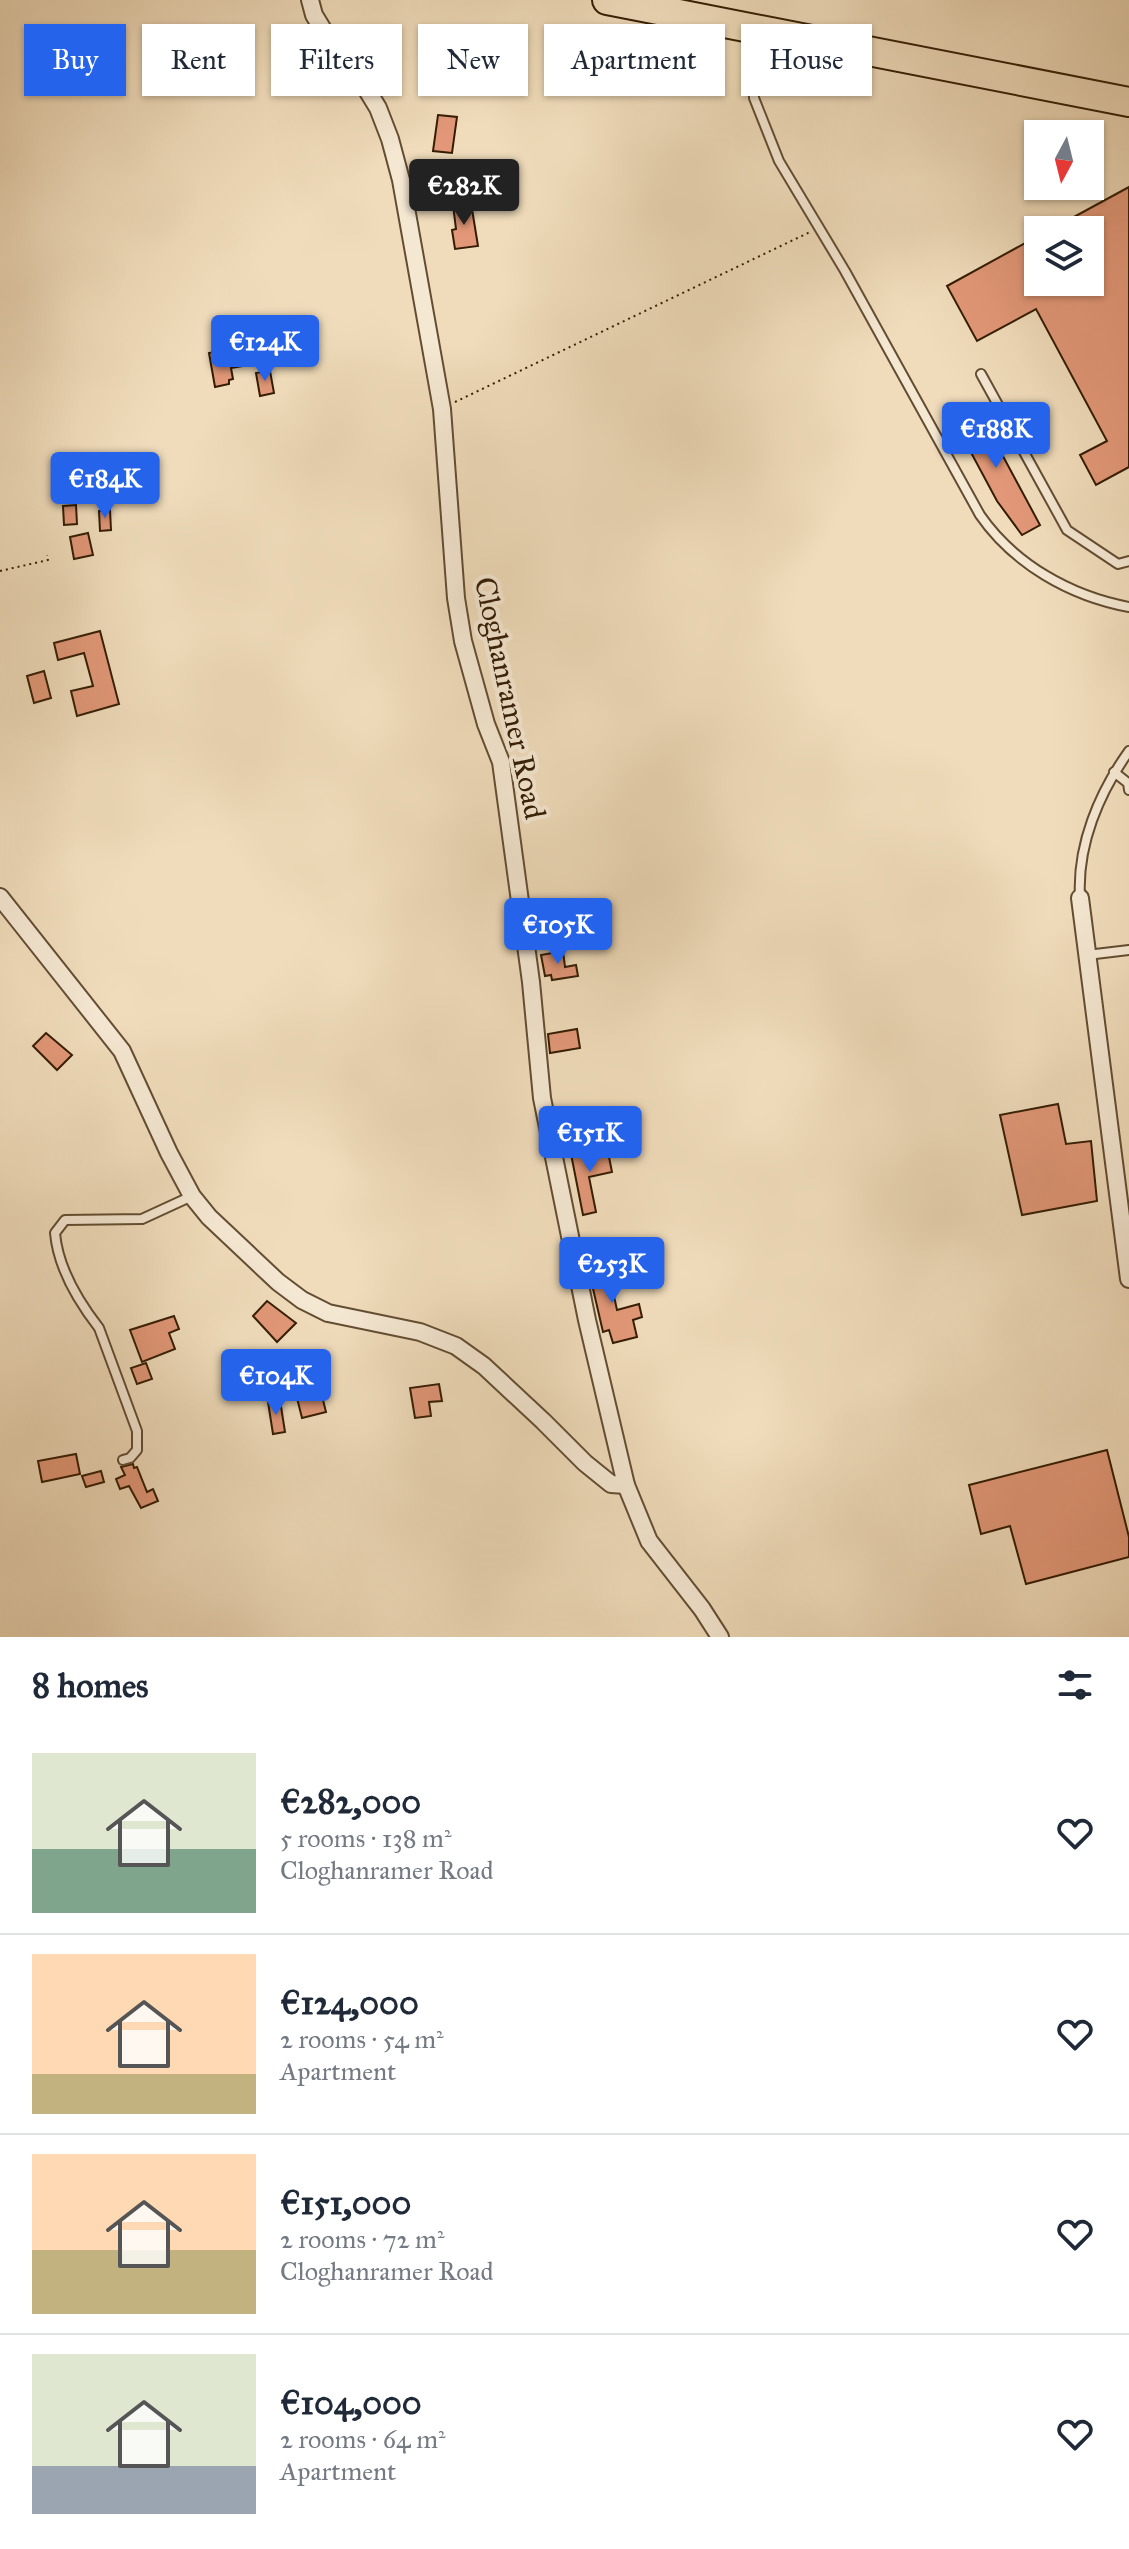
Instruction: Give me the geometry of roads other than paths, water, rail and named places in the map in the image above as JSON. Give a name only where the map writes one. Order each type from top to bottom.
[{"type":"highway","points":[[607,0],[741,27]]},
{"type":"highway","points":[[872,52],[1129,102]]},
{"type":"street","name":"Cloghanramer Road","points":[[310,0],[314,15],[325,33],[378,108],[401,180],[442,409],[456,598],[463,641],[486,724],[501,762],[531,982],[546,1123],[587,1320],[626,1485],[649,1541],[720,1637]]},
{"type":"street","points":[[0,897],[122,1051],[192,1196],[209,1217],[278,1282],[302,1300],[328,1313],[420,1332],[456,1346],[494,1375],[585,1463],[611,1484],[626,1485]]},
{"type":"street","points":[[1080,898],[1129,1279]]},
{"type":"lane","points":[[754,96],[779,161],[996,538],[1015,556],[1054,580],[1129,607]]},
{"type":"lane","points":[[981,374],[1067,530],[1118,564],[1129,561]]},
{"type":"lane","points":[[1080,898],[1082,860],[1089,832],[1114,772],[1129,751]]},
{"type":"lane","points":[[1114,772],[1128,783],[1129,790]]},
{"type":"lane","points":[[1087,955],[1129,950]]},
{"type":"lane","points":[[123,1460],[130,1458],[137,1450],[137,1431],[99,1328],[88,1314],[58,1256],[55,1233],[65,1220],[142,1219],[192,1196]]}]
